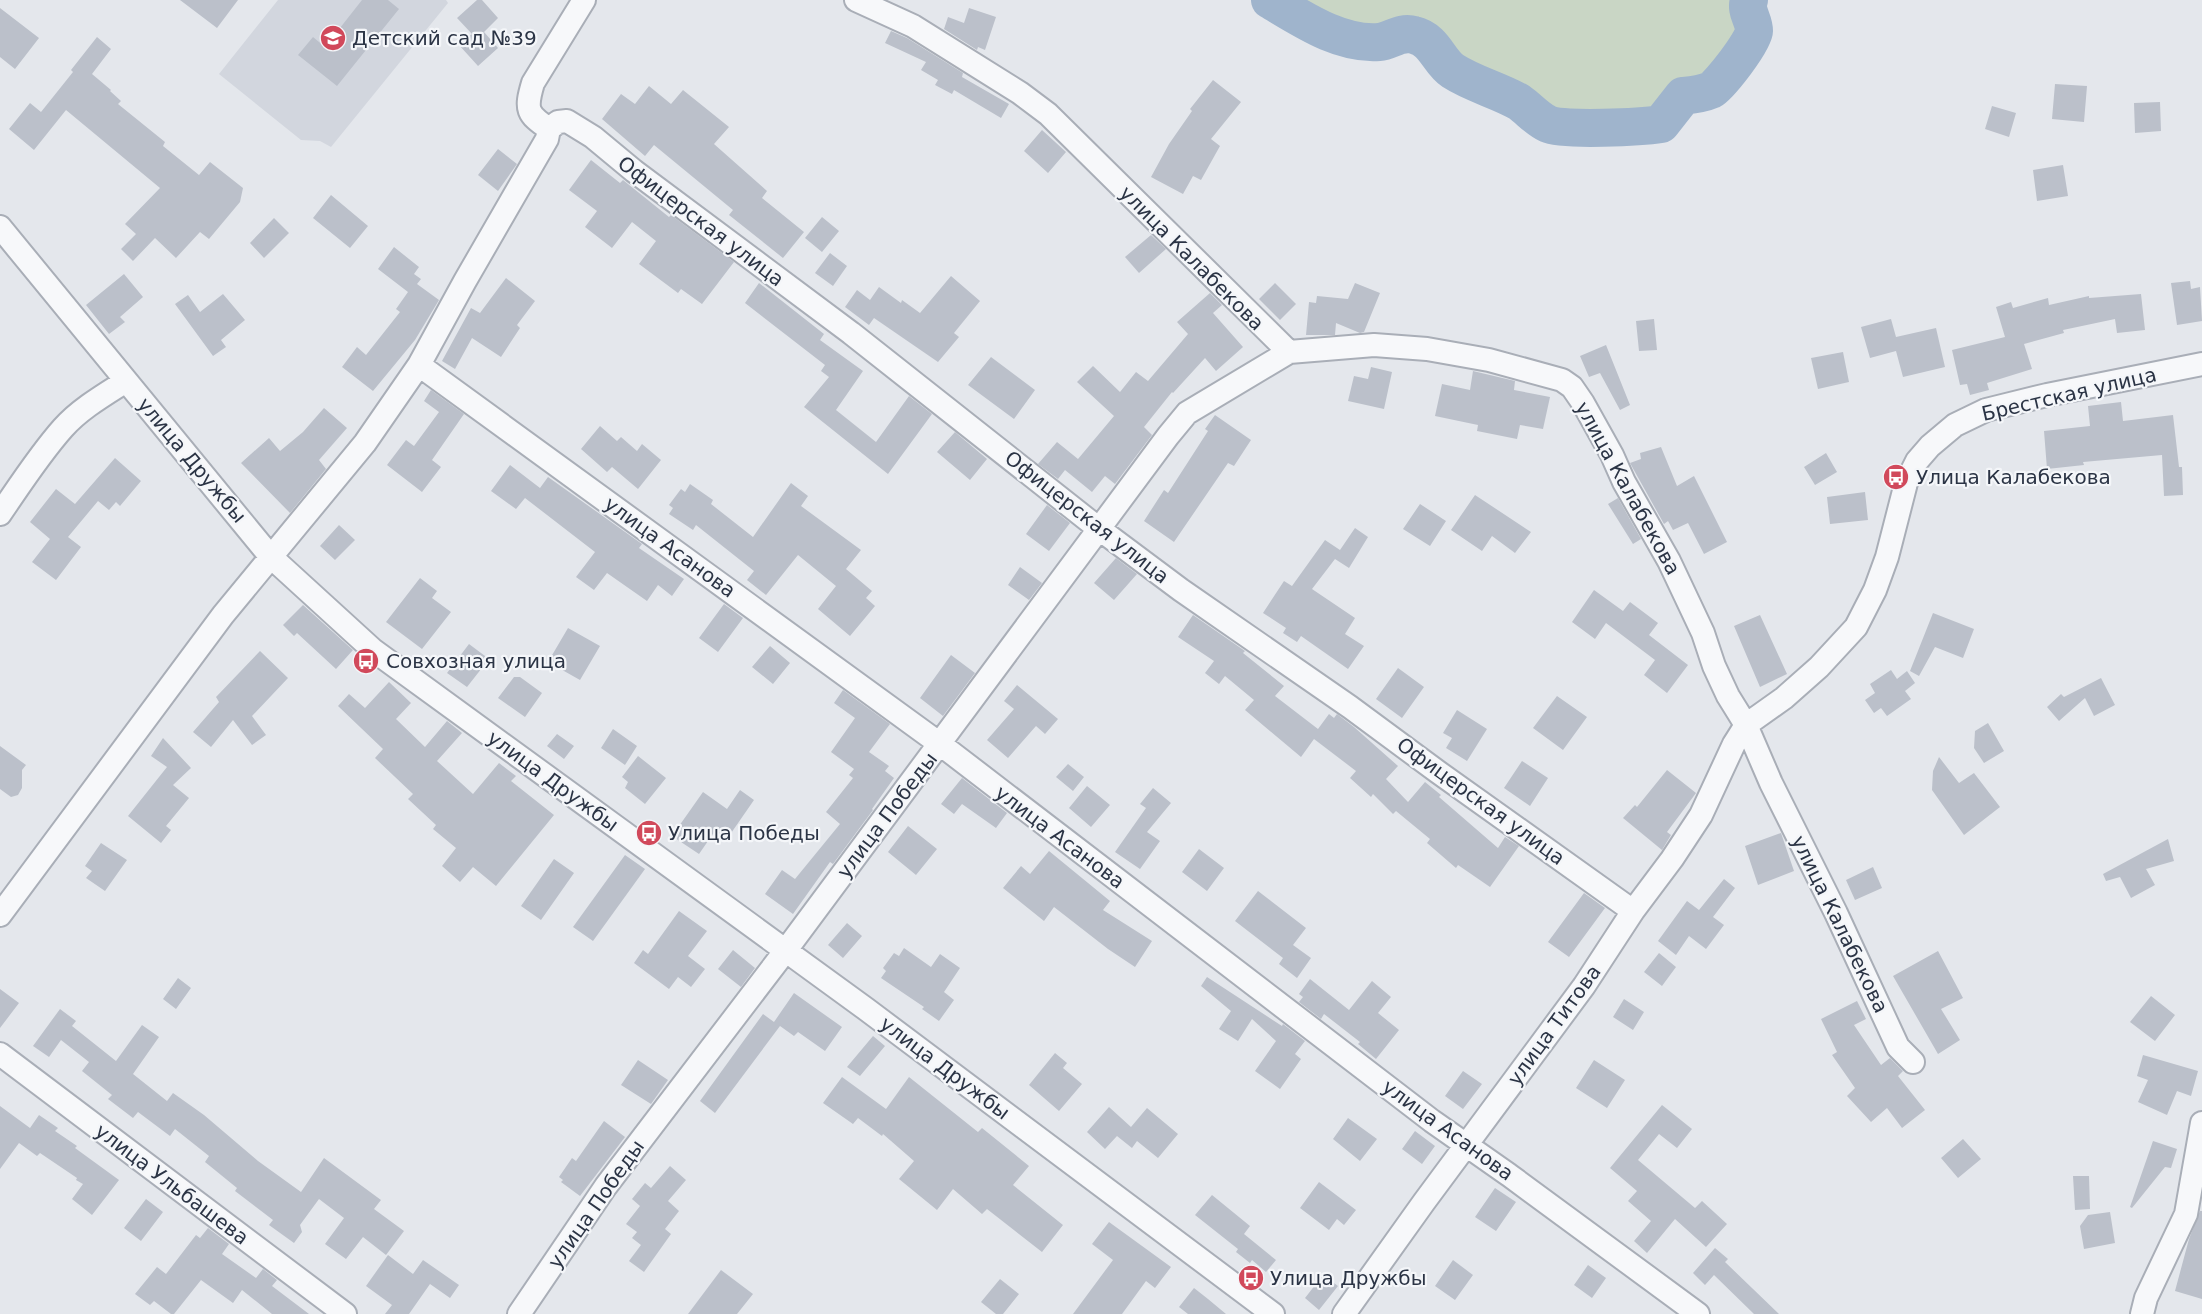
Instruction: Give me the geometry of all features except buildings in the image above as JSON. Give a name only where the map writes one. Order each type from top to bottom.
[{"type":"street","points":[[0,915],[217,623],[365,443],[419,365],[547,139],[549,129],[532,117],[528,105],[530,93],[533,83],[584,0]]},
{"type":"street","name":"улица Калабекова","points":[[856,0],[913,26],[1020,93],[1048,114],[1289,352],[1365,346],[1427,349],[1489,360],[1562,380],[1572,387],[1670,561],[1728,696],[1746,725],[1771,783],[1898,1047],[1913,1062]]},
{"type":"street","name":"Офицерская улица","points":[[549,129],[558,122],[567,121],[592,137],[851,333],[1098,528],[1181,590],[1350,706],[1438,772],[1633,911]]},
{"type":"street","name":"улица Дружбы","points":[[0,227],[270,556],[374,650],[786,950],[1273,1314]]},
{"type":"street","name":"улица Победы","points":[[519,1314],[606,1186],[786,950],[1168,436],[1187,413],[1289,352]]},
{"type":"street","name":"Брестская улица","points":[[1746,725],[1784,698],[1819,667],[1856,627],[1875,590],[1887,557],[1906,483],[1911,472],[1930,446],[1949,430],[1969,417],[2005,405],[2202,364]]},
{"type":"street","name":"улица Асанова","points":[[419,365],[940,744],[1078,852],[1183,929],[1466,1146],[1698,1314]]},
{"type":"street","points":[[0,514],[64,427],[96,400],[126,381]]},
{"type":"street","name":"улица Титова","points":[[1344,1314],[1584,986],[1633,911],[1701,815],[1734,744],[1746,725]]},
{"type":"street","name":"улица Ульбашева","points":[[0,1054],[345,1314]]},
{"type":"street","points":[[2142,1314],[2146,1298],[2186,1215],[2202,1123]]},
{"type":"shaded area","name":"Детский сад №39","points":[[278,0],[446,0],[448,3],[331,147],[320,141],[301,140],[219,74]]},
{"type":"green space","points":[[1270,0],[1749,0],[1748,8],[1754,31],[1743,53],[1715,87],[1697,94],[1683,96],[1661,124],[1569,127],[1548,124],[1519,102],[1453,71],[1427,41],[1414,35],[1400,35],[1379,42],[1350,39],[1322,29]]},
{"type":"waterway","points":[[1270,0],[1322,29],[1350,39],[1379,42],[1400,35],[1414,35],[1427,41],[1453,71],[1519,102],[1544,122],[1556,126],[1585,128],[1661,124],[1683,96],[1701,93],[1715,87],[1736,63],[1754,31],[1748,8],[1749,0]]},
{"type":"place","name":"Детский сад №39","points":[[333,38]]},
{"type":"place","name":"Улица Калабекова","points":[[1896,477]]},
{"type":"place","name":"Совхозная улица","points":[[366,661]]},
{"type":"place","name":"Улица Победы","points":[[649,833]]},
{"type":"place","name":"Улица Дружбы","points":[[1251,1278]]}]
